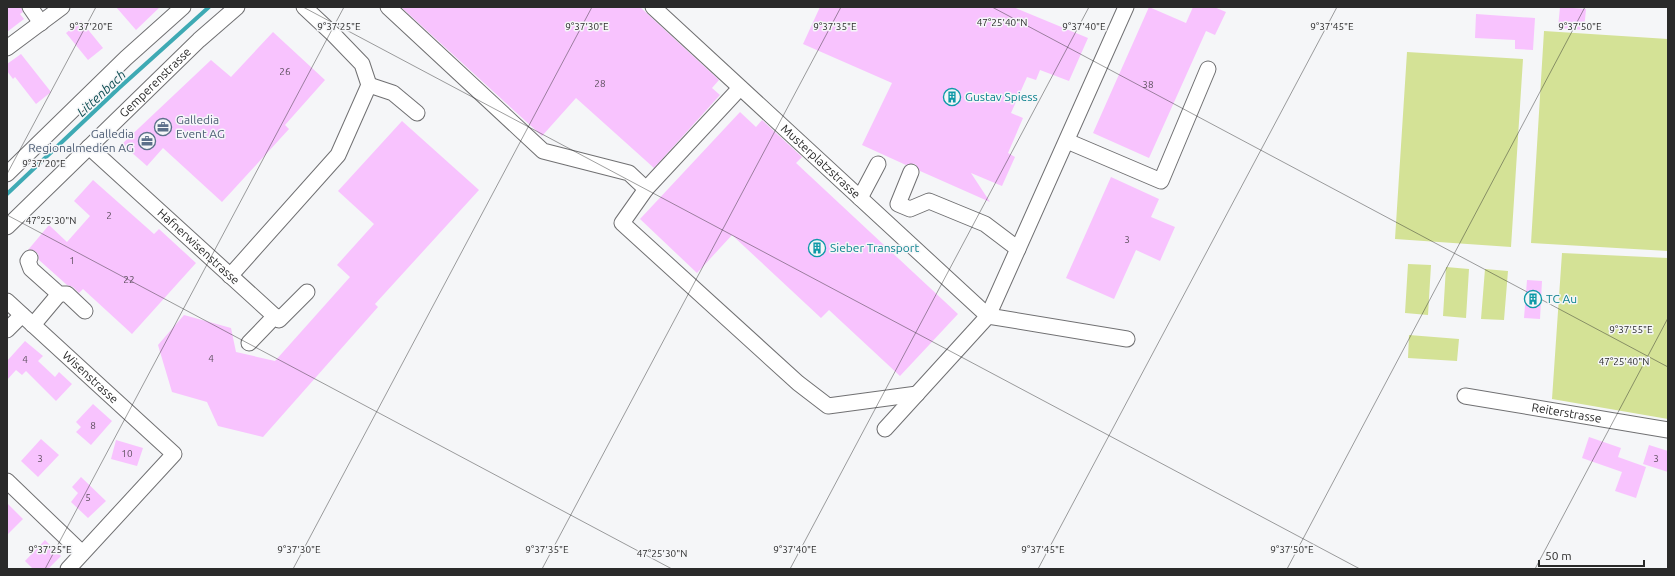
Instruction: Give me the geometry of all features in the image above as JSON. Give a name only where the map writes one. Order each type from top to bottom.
[{"type":"street","points":[[30,7],[41,23]]},
{"type":"street","points":[[7,48],[62,7]]},
{"type":"street","points":[[7,174],[126,58],[183,7]]},
{"type":"street","name":"Gemperenstrasse","points":[[7,227],[199,40],[237,7]]},
{"type":"street","points":[[230,276],[338,155],[368,85],[362,64],[334,34],[304,7]]},
{"type":"street","points":[[388,7],[543,151],[629,173],[646,189]]},
{"type":"street","name":"Musterplatzstrasse","points":[[653,7],[988,316]]},
{"type":"street","points":[[885,429],[988,316],[1067,141],[1121,8]]},
{"type":"street","points":[[1067,141],[1161,181],[1208,69]]},
{"type":"street","points":[[368,85],[393,93],[417,113]]},
{"type":"street","points":[[740,88],[646,189],[622,223],[798,383],[828,406],[917,394]]},
{"type":"street","name":"Hafnerwisenstrasse","points":[[89,147],[230,276],[243,294],[275,316]]},
{"type":"street","points":[[860,198],[878,164]]},
{"type":"street","points":[[912,172],[898,204],[910,209],[929,201],[985,224],[1018,249]]},
{"type":"street","points":[[30,258],[28,261],[31,269],[59,294]]},
{"type":"street","points":[[250,343],[275,316],[279,320],[307,292]]},
{"type":"street","points":[[7,330],[28,320],[59,294],[67,294],[85,311]]},
{"type":"street","name":"Wisenstrasse","points":[[7,301],[174,454],[82,553]]},
{"type":"street","points":[[988,316],[1127,339]]},
{"type":"street","name":"Reiterstrasse","points":[[1465,396],[1668,430]]},
{"type":"street","points":[[7,481],[82,553],[68,569]]},
{"type":"green space","points":[[1544,31],[1668,39],[1668,251],[1531,243]]},
{"type":"green space","points":[[1407,52],[1523,59],[1511,247],[1395,239]]},
{"type":"green space","points":[[1562,253],[1668,258],[1668,419],[1552,399]]},
{"type":"green space","points":[[1408,264],[1431,265],[1428,315],[1405,313]]},
{"type":"green space","points":[[1446,267],[1469,269],[1466,318],[1443,316]]},
{"type":"green space","points":[[1485,269],[1508,271],[1504,320],[1481,319]]},
{"type":"green space","points":[[1409,335],[1459,339],[1457,361],[1408,358]]},
{"type":"building","points":[[7,7],[21,7],[23,12],[20,14],[24,19],[7,32]]},
{"type":"building","points":[[116,7],[160,7],[136,30]]},
{"type":"building","points":[[401,7],[640,7],[719,80],[712,88],[720,95],[654,168],[576,98],[542,136]]},
{"type":"building","name":"Gustav Spiess","points":[[820,7],[1013,7],[1088,38],[1069,81],[1040,70],[1036,80],[1027,77],[1011,113],[1023,118],[1008,153],[1015,157],[1002,186],[971,173],[990,202],[920,171],[915,164],[906,165],[862,145],[892,83],[803,44]]},
{"type":"building","points":[[1149,7],[1186,23],[1193,7],[1214,7],[1226,12],[1215,35],[1206,31],[1149,158],[1093,133]]},
{"type":"building","points":[[1560,7],[1586,9],[1584,30],[1558,28]]},
{"type":"building","points":[[1476,14],[1535,18],[1533,50],[1515,49],[1515,40],[1475,38]]},
{"type":"building","points":[[81,21],[103,48],[88,60],[66,33]]},
{"type":"building","points":[[273,32],[325,80],[285,125],[289,129],[222,202],[163,148],[147,166],[122,144],[211,60],[231,77]]},
{"type":"building","points":[[21,54],[51,92],[36,104],[15,77],[13,79],[7,71],[7,64]]},
{"type":"building","name":"Sieber Transport","points":[[740,112],[756,127],[762,120],[802,157],[796,163],[958,314],[900,376],[829,310],[821,318],[732,235],[697,273],[640,219]]},
{"type":"building","points":[[402,121],[479,190],[375,304],[378,307],[263,437],[218,426],[207,402],[172,392],[158,345],[184,315],[231,328],[236,352],[275,361],[350,277],[337,265],[374,224],[338,191]]},
{"type":"building","points":[[1111,177],[1159,199],[1151,217],[1175,227],[1160,261],[1136,250],[1114,299],[1066,278]]},
{"type":"building","points":[[93,180],[154,234],[159,229],[196,263],[132,334],[83,289],[79,293],[73,287],[67,285],[39,260],[38,254],[35,251],[28,250],[49,225],[67,242],[90,216],[74,201]]},
{"type":"building","name":"TC Au","points":[[1527,280],[1542,281],[1540,319],[1524,318]]},
{"type":"building","points":[[25,341],[43,356],[38,361],[55,377],[59,372],[72,384],[56,401],[26,371],[22,375],[16,370],[7,380],[7,361]]},
{"type":"building","points":[[93,404],[112,421],[91,445],[76,432],[81,427],[76,422]]},
{"type":"building","points":[[1589,437],[1621,448],[1618,457],[1646,467],[1636,498],[1615,491],[1622,472],[1582,458]]},
{"type":"building","points":[[41,439],[59,455],[38,477],[21,461]]},
{"type":"building","points":[[116,440],[143,448],[137,466],[111,459]]},
{"type":"building","points":[[1649,445],[1668,451],[1668,472],[1643,464]]},
{"type":"building","points":[[81,477],[106,501],[88,518],[71,502],[78,493],[72,487]]},
{"type":"building","points":[[7,503],[23,519],[7,535]]},
{"type":"building","points":[[45,540],[61,556],[48,569],[33,569],[25,561]]},
{"type":"waterway","name":"Littenbach","points":[[7,194],[119,88],[209,7]]},
{"type":"place","name":"Gustav Spiess","points":[[952,97]]},
{"type":"place","name":"Galledia Event AG","points":[[163,127]]},
{"type":"place","name":"Galledia Regionalmedien AG","points":[[147,141]]},
{"type":"place","name":"Sieber Transport","points":[[817,248]]},
{"type":"place","name":"TC Au","points":[[1533,299]]}]
